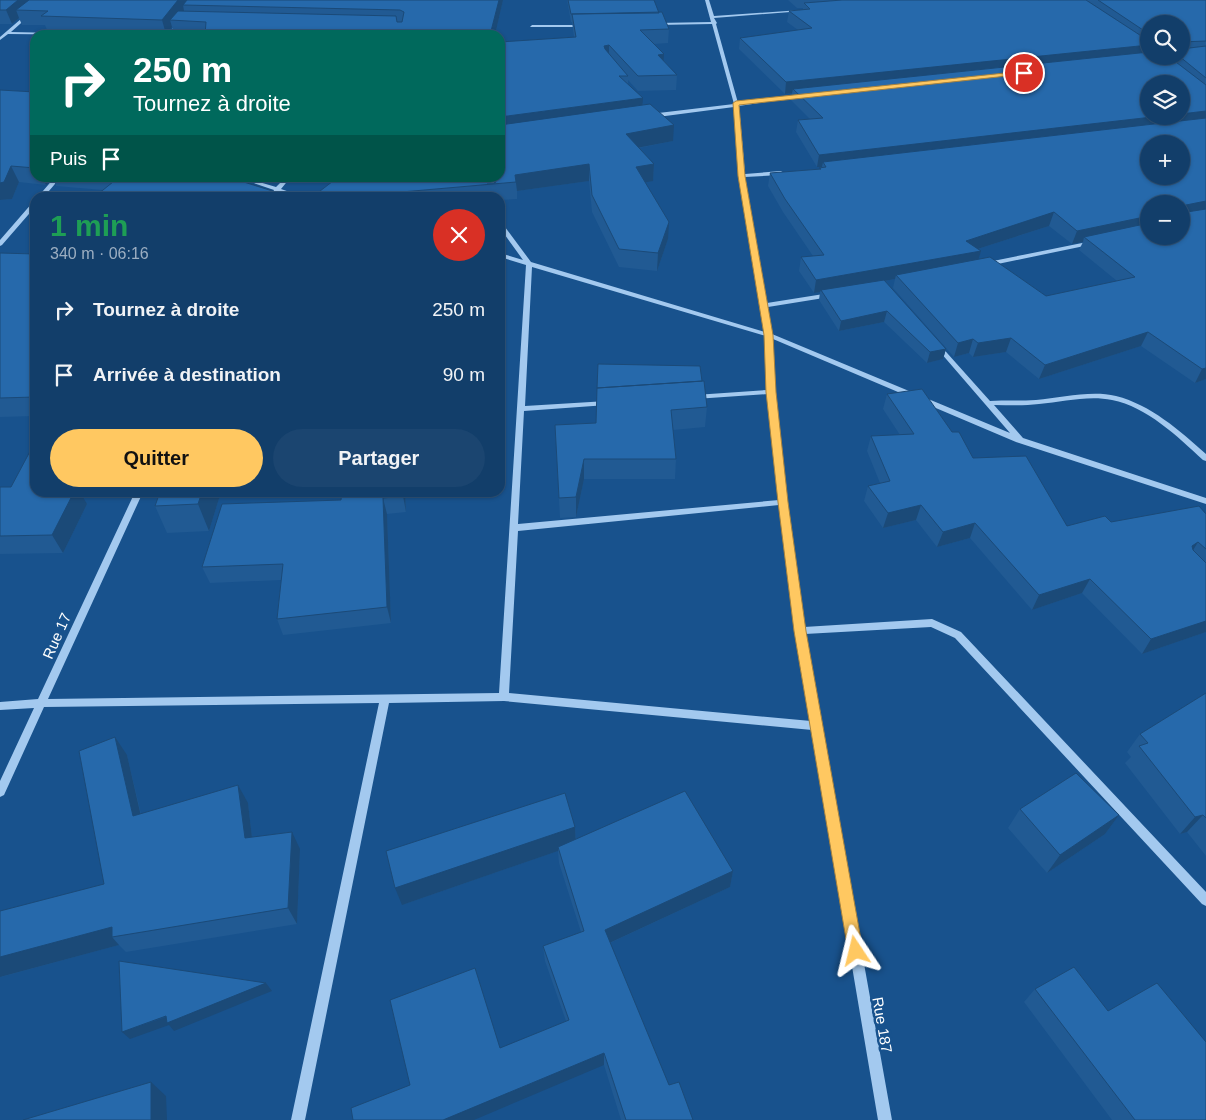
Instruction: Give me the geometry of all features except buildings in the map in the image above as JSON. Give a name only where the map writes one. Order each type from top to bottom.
[{"type":"street","points":[[0,39],[45,0]]},
{"type":"street","name":"Rue 187","points":[[707,0],[736,103],[742,176],[768,335],[771,392],[800,631],[885,1120]]},
{"type":"street","points":[[713,17],[812,10]]},
{"type":"street","points":[[174,30],[186,14]]},
{"type":"street","points":[[180,22],[190,22]]},
{"type":"street","points":[[647,24],[714,23]]},
{"type":"street","points":[[532,26],[589,26]]},
{"type":"street","points":[[7,33],[30,33]]},
{"type":"street","points":[[644,117],[736,103],[805,96]]},
{"type":"street","points":[[648,108],[654,115]]},
{"type":"street","points":[[742,176],[790,173]]},
{"type":"street","points":[[45,192],[54,182]]},
{"type":"street","points":[[254,182],[284,192]]},
{"type":"street","points":[[277,190],[284,182]]},
{"type":"street","points":[[0,244],[30,209]]},
{"type":"street","points":[[504,697],[529,264],[505,231]]},
{"type":"street","points":[[977,267],[1099,241]]},
{"type":"street","points":[[505,257],[768,335],[1020,440],[1206,501]]},
{"type":"street","points":[[763,306],[837,293]]},
{"type":"street","points":[[930,337],[1020,440]]},
{"type":"street","points":[[684,398],[771,392]]},
{"type":"street","points":[[989,403],[1036,402],[1093,396],[1115,398],[1140,407],[1205,455]]},
{"type":"street","points":[[520,409],[617,402]]},
{"type":"street","name":"Rue 17","points":[[0,792],[43,703],[137,497]]},
{"type":"street","points":[[513,528],[783,502]]},
{"type":"street","points":[[800,631],[932,623],[958,635],[1206,900]]},
{"type":"street","points":[[0,706],[43,703],[504,697],[816,726]]},
{"type":"street","points":[[298,1120],[384,700]]},
{"type":"route","points":[[856,951],[800,631],[771,392],[768,335],[742,176],[736,103],[1024,73]]}]
